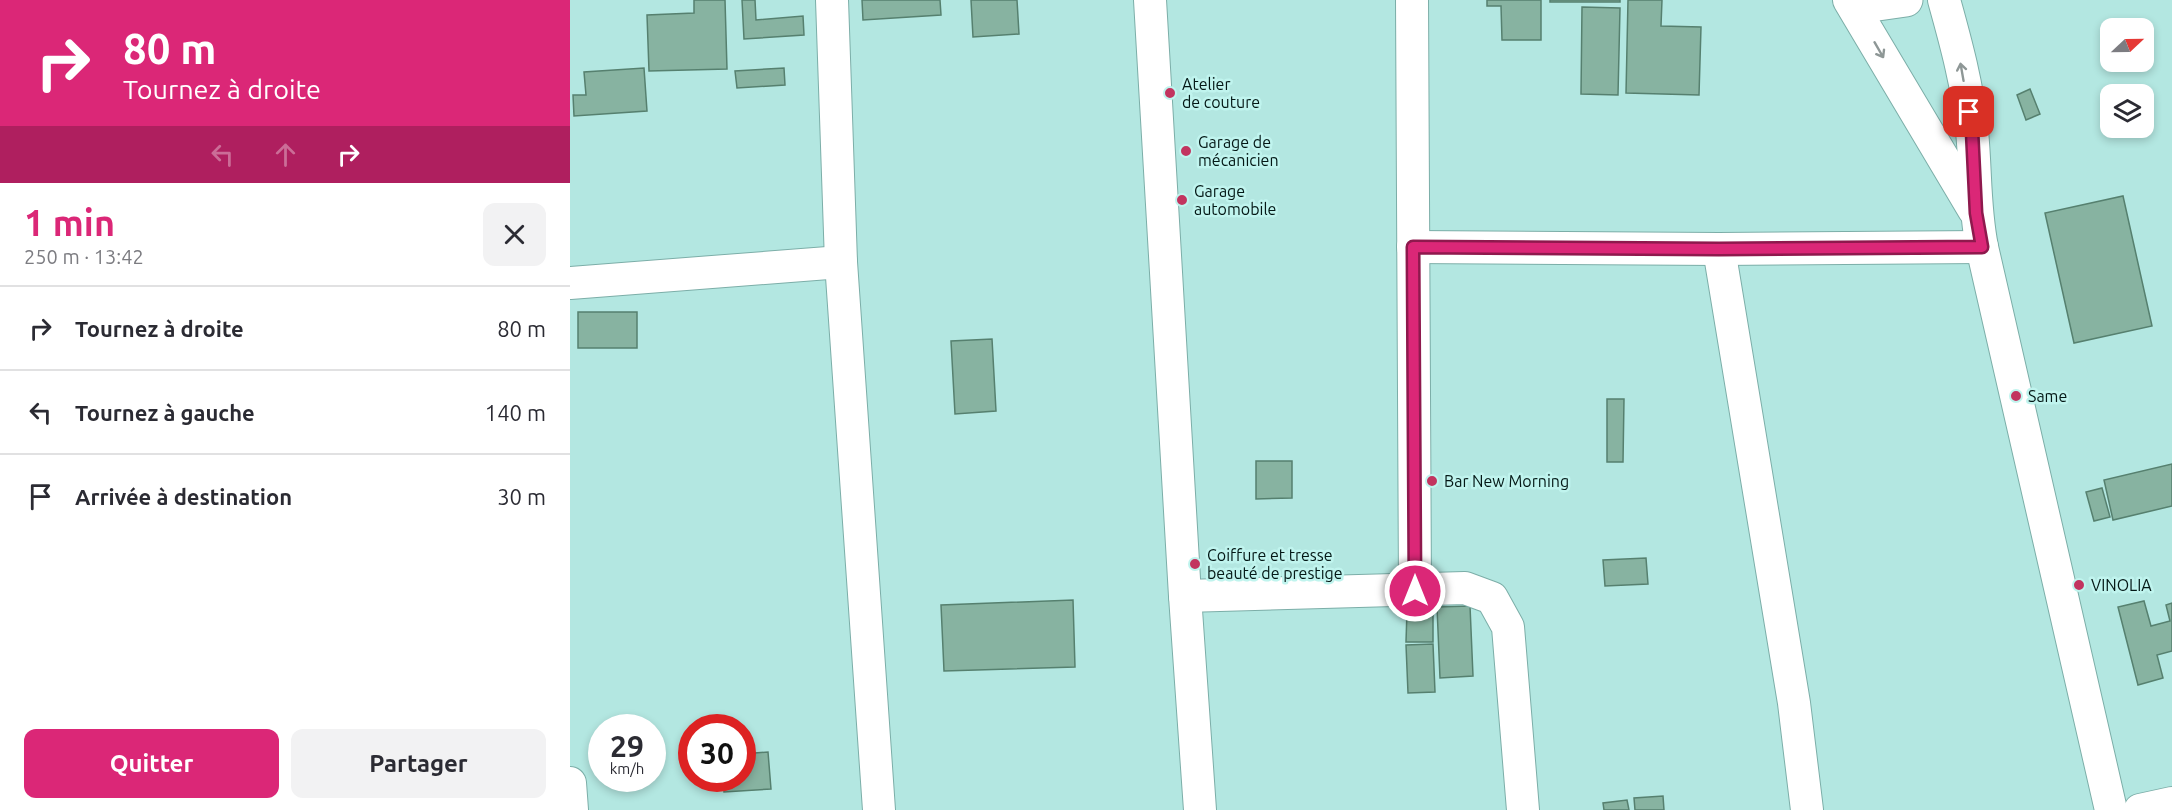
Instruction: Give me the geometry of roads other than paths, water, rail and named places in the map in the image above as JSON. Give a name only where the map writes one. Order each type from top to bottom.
[{"type":"main road","points":[[1857,0],[1878,4],[1906,0]]},
{"type":"street","points":[[832,0],[841,262],[879,810]]},
{"type":"street","points":[[1150,0],[1200,810]]},
{"type":"street","points":[[1412,0],[1415,591]]},
{"type":"street","points":[[1849,0],[1976,213]]},
{"type":"street","points":[[1944,0],[1959,57],[1972,131],[1976,213],[1982,247],[2111,810]]},
{"type":"street","points":[[1413,247],[1719,249],[1982,247]]},
{"type":"street","points":[[1719,249],[1794,703],[1808,810]]},
{"type":"street","points":[[570,283],[841,262]]},
{"type":"street","points":[[1185,596],[1465,588],[1492,598],[1508,627],[1523,810]]},
{"type":"street","points":[[570,783],[572,810]]},
{"type":"street","points":[[2140,810],[2172,803]]},
{"type":"place","name":"Atelier de couture","points":[[1170,93]]},
{"type":"place","name":"Garage de mécanicien","points":[[1186,151]]},
{"type":"place","name":"Garage automobile","points":[[1182,200]]},
{"type":"place","name":"Same","points":[[2016,396]]},
{"type":"place","name":"Bar New Morning","points":[[1432,481]]},
{"type":"place","name":"Coiffure et tresse beauté de prestige","points":[[1195,564]]},
{"type":"place","name":"VINOLIA","points":[[2079,585]]}]
